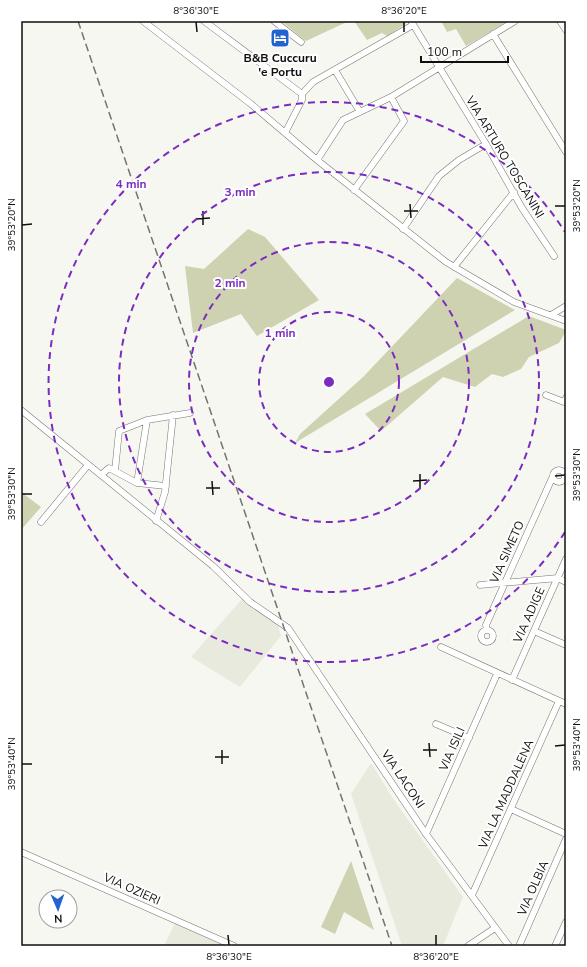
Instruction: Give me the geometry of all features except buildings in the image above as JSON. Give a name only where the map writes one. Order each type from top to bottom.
[{"type":"street","points":[[143,21],[251,104],[285,134],[354,190],[454,266],[514,302],[566,321]]},
{"type":"street","points":[[204,21],[302,94]]},
{"type":"street","points":[[274,21],[301,42]]},
{"type":"street","points":[[317,160],[343,120],[391,97],[515,21]]},
{"type":"street","points":[[560,21],[566,30]]},
{"type":"street","points":[[285,134],[302,100],[302,94],[313,82],[412,23]]},
{"type":"street","name":"VIA ARTURO TOSCANINI","points":[[412,23],[486,144],[522,208],[554,256]]},
{"type":"street","points":[[493,34],[566,152]]},
{"type":"street","points":[[335,70],[360,112]]},
{"type":"street","points":[[354,190],[404,121],[391,97]]},
{"type":"street","points":[[404,229],[439,176],[459,160],[486,144]]},
{"type":"street","points":[[454,266],[514,192]]},
{"type":"street","points":[[551,315],[566,306]]},
{"type":"street","points":[[546,395],[564,402],[566,398]]},
{"type":"street","name":"VIA LACONI","points":[[21,410],[212,566],[250,602],[288,628],[426,834],[509,946]]},
{"type":"street","points":[[115,471],[119,431],[147,420],[173,414],[190,413]]},
{"type":"street","points":[[156,521],[166,486],[173,414]]},
{"type":"street","points":[[137,483],[147,420]]},
{"type":"street","points":[[41,522],[88,465]]},
{"type":"street","points":[[101,475],[109,468],[137,483],[166,486]]},
{"type":"street","points":[[556,470],[565,475],[562,481],[555,479],[556,470]]},
{"type":"street","name":"VIA SIMETO","points":[[487,630],[486,625],[506,583],[548,483],[555,479]]},
{"type":"street","name":"VIA ADIGE","points":[[512,680],[566,559]]},
{"type":"street","points":[[480,586],[558,578],[566,582]]},
{"type":"street","points":[[534,631],[566,645]]},
{"type":"street","points":[[441,647],[566,704]]},
{"type":"street","name":"VIA ISILI","points":[[426,834],[498,674]]},
{"type":"street","name":"VIA LA MADDALENA","points":[[472,895],[559,702]]},
{"type":"street","points":[[436,724],[469,738]]},
{"type":"street","points":[[511,809],[566,834]]},
{"type":"street","name":"VIA OLBIA","points":[[519,946],[566,839]]},
{"type":"street","name":"VIA OZIERI","points":[[21,852],[234,946]]},
{"type":"street","points":[[555,946],[566,922]]},
{"type":"street","points":[[468,946],[495,928]]},
{"type":"shaded area","points":[[242,599],[278,625],[281,636],[240,687],[191,657]]},
{"type":"shaded area","points":[[371,763],[392,797],[463,897],[443,946],[402,946],[351,794]]},
{"type":"shaded area","points":[[175,923],[233,946],[164,946]]},
{"type":"green space","points":[[281,21],[349,21],[306,41]]},
{"type":"green space","points":[[354,21],[404,21],[406,24],[387,36],[382,33],[367,40]]},
{"type":"green space","points":[[441,21],[509,21],[466,46],[456,29],[447,32]]},
{"type":"green space","points":[[248,229],[265,237],[319,300],[257,336],[241,314],[193,333],[185,266],[204,269]]},
{"type":"green space","points":[[457,278],[515,310],[295,443],[300,434],[363,377]]},
{"type":"green space","points":[[529,316],[566,331],[559,343],[529,357],[521,369],[503,377],[492,374],[475,387],[443,377],[381,431],[365,414]]},
{"type":"green space","points":[[21,492],[41,507],[21,530]]},
{"type":"green space","points":[[351,861],[374,930],[344,912],[335,934],[321,927]]},
{"type":"railway","points":[[78,21],[392,946]]},
{"type":"place","name":"B&B Cuccuru 'e Portu","points":[[280,38]]}]
